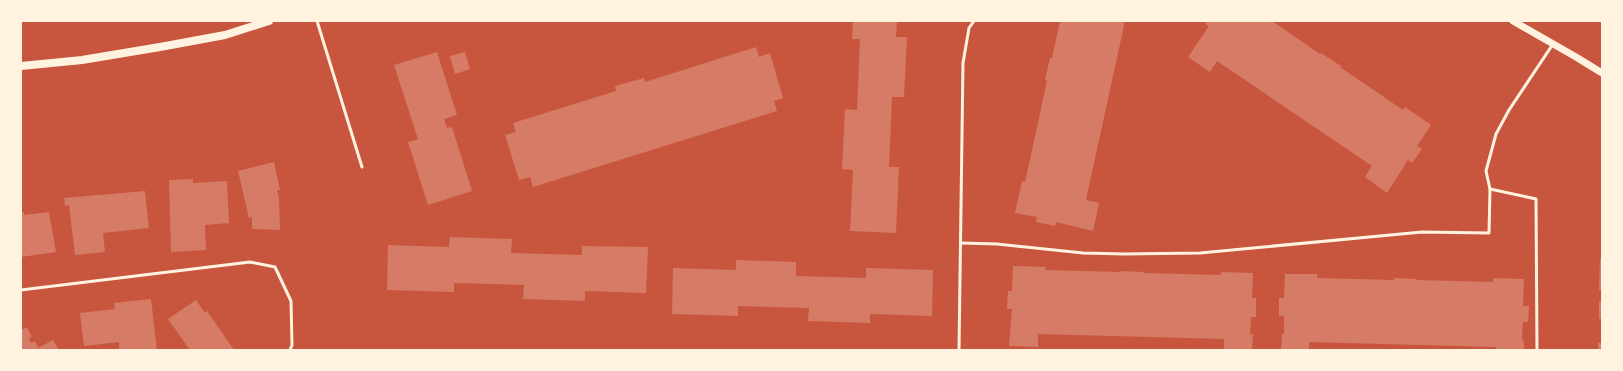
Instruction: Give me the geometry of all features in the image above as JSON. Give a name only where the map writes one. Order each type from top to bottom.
[{"type":"main road","points":[[21,66],[82,60],[160,47],[225,35],[269,21]]},
{"type":"street","points":[[1517,22],[1602,73]]},
{"type":"lane","points":[[317,21],[362,167]]},
{"type":"lane","points":[[959,350],[963,63],[970,28],[974,21]]},
{"type":"lane","points":[[961,243],[997,244],[1083,253],[1185,253],[1422,232],[1490,233],[1490,189],[1486,171],[1496,134],[1509,110],[1553,44]]},
{"type":"lane","points":[[1490,189],[1536,199],[1537,350]]},
{"type":"lane","points":[[21,290],[250,262],[275,267],[292,301],[292,345],[290,350]]},
{"type":"building","points":[[853,21],[897,21],[896,37],[907,37],[904,97],[892,97],[889,167],[899,167],[896,233],[850,231],[853,170],[842,169],[845,109],[857,110],[860,39],[852,39]]},
{"type":"building","points":[[1060,21],[1125,21],[1086,200],[1099,203],[1093,231],[1056,222],[1055,226],[1036,222],[1037,217],[1015,213],[1022,181],[1025,182],[1047,81],[1045,80],[1050,58],[1052,58]]},
{"type":"building","points":[[1207,21],[1272,21],[1320,54],[1321,53],[1341,66],[1340,67],[1403,110],[1405,107],[1431,125],[1417,146],[1422,149],[1412,163],[1408,160],[1387,193],[1365,177],[1372,166],[1217,61],[1210,72],[1188,57],[1209,26],[1205,24]]},
{"type":"building","points":[[756,47],[759,57],[770,53],[783,98],[774,101],[777,111],[533,187],[530,177],[519,180],[505,135],[516,132],[513,123],[616,91],[615,86],[644,78],[645,82]]},
{"type":"building","points":[[437,52],[457,115],[444,119],[447,128],[452,127],[472,191],[428,205],[408,142],[418,139],[394,65]]},
{"type":"building","points":[[465,52],[470,69],[455,74],[450,56]]},
{"type":"building","points":[[274,162],[280,190],[277,190],[279,198],[280,230],[252,229],[252,217],[249,218],[238,171]]},
{"type":"building","points":[[193,179],[193,183],[227,181],[229,223],[205,225],[206,250],[171,252],[169,180]]},
{"type":"building","points":[[145,191],[149,228],[103,233],[105,252],[75,255],[69,205],[65,206],[64,198]]},
{"type":"building","points":[[21,212],[24,212],[24,215],[49,212],[56,252],[21,257]]},
{"type":"building","points":[[450,237],[512,239],[511,253],[582,255],[582,246],[648,247],[646,293],[585,291],[585,301],[523,299],[524,285],[454,283],[454,292],[387,290],[388,245],[449,247]]},
{"type":"building","points":[[1600,259],[1602,259],[1602,290],[1599,290]]},
{"type":"building","points":[[736,260],[796,262],[796,276],[866,278],[866,268],[933,270],[932,316],[870,314],[870,323],[808,321],[809,308],[738,306],[738,316],[672,314],[673,268],[736,270]]},
{"type":"building","points":[[1013,266],[1046,267],[1045,270],[1121,271],[1144,273],[1221,275],[1221,272],[1253,273],[1252,298],[1256,298],[1256,317],[1251,317],[1250,334],[1253,334],[1252,350],[1224,350],[1224,339],[1038,334],[1038,347],[1009,346],[1012,309],[1007,309],[1008,291],[1012,291]]},
{"type":"building","points":[[1285,274],[1317,274],[1317,278],[1394,280],[1394,278],[1493,282],[1493,278],[1524,279],[1523,306],[1529,306],[1528,322],[1523,322],[1522,340],[1524,341],[1524,350],[1496,350],[1496,347],[1309,342],[1309,350],[1281,350],[1282,334],[1284,334],[1284,316],[1279,316],[1279,298],[1284,298]]},
{"type":"building","points":[[151,299],[157,350],[119,350],[119,342],[84,346],[80,313],[115,309],[114,303]]},
{"type":"building","points":[[196,300],[205,313],[207,311],[234,350],[190,350],[168,319]]},
{"type":"building","points":[[1599,301],[1602,301],[1602,319],[1599,319]]},
{"type":"building","points":[[27,327],[32,337],[29,338],[31,343],[35,341],[38,348],[53,340],[59,350],[21,350],[21,330]]},
{"type":"building","points":[[1598,343],[1602,343],[1602,350],[1598,350]]}]
